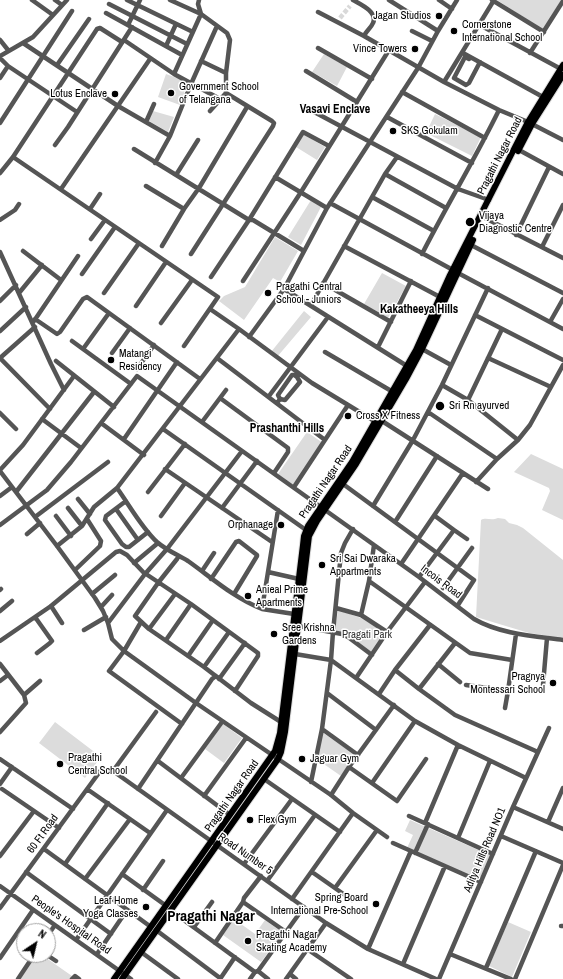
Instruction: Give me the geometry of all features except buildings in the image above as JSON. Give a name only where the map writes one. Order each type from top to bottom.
[{"type":"main road","name":"Pragathi Nagar Road","points":[[122,975],[168,908],[264,779],[275,757],[281,722],[306,530],[313,519],[343,484],[422,349],[489,200],[543,97],[562,70]]},
{"type":"main road","name":"Pragathi Nagar Road","points":[[215,844],[230,815],[275,757],[281,752],[285,732],[309,536],[323,509],[379,421],[408,366],[440,297],[471,245],[519,150],[530,123],[562,70]]},
{"type":"main road","name":"Pragathi Nagar Road","points":[[114,979],[122,975],[141,952],[153,929]]},
{"type":"street","points":[[32,0],[53,15]]},
{"type":"street","points":[[55,0],[62,5]]},
{"type":"street","points":[[67,0],[33,37],[8,50],[0,57],[8,66],[78,112]]},
{"type":"street","points":[[127,0],[138,2],[193,32]]},
{"type":"street","points":[[170,0],[201,14],[227,33],[230,40],[226,73],[226,93],[210,111]]},
{"type":"street","points":[[174,74],[201,14],[198,4],[199,0]]},
{"type":"street","points":[[350,6],[353,0],[371,12],[374,18],[373,23],[364,36]]},
{"type":"street","points":[[389,0],[438,31]]},
{"type":"street","points":[[439,0],[452,8]]},
{"type":"street","points":[[249,337],[284,289],[327,208],[418,68],[432,41],[457,0]]},
{"type":"street","points":[[479,63],[469,83],[466,85],[454,78],[478,24],[493,0],[544,32]]},
{"type":"street","points":[[530,53],[563,1]]},
{"type":"street","points":[[55,145],[123,41],[138,2]]},
{"type":"street","points":[[109,4],[187,44]]},
{"type":"street","points":[[0,123],[72,11]]},
{"type":"street","points":[[318,12],[339,20],[444,82],[563,140]]},
{"type":"street","points":[[106,13],[182,55]]},
{"type":"street","points":[[57,65],[89,19]]},
{"type":"street","points":[[166,46],[176,24]]},
{"type":"street","points":[[478,24],[562,70]]},
{"type":"street","points":[[155,163],[170,136],[217,26]]},
{"type":"street","points":[[0,173],[54,96],[97,29],[100,28],[123,41],[174,74],[220,99]]},
{"type":"street","points":[[412,31],[432,41]]},
{"type":"street","points":[[0,40],[8,50]]},
{"type":"street","points":[[24,43],[118,106],[170,136]]},
{"type":"street","points":[[318,48],[372,79]]},
{"type":"street","points":[[243,281],[275,234],[389,50]]},
{"type":"street","points":[[463,56],[543,97]]},
{"type":"street","points":[[444,82],[463,56]]},
{"type":"street","points":[[61,189],[150,59]]},
{"type":"street","points":[[202,61],[226,73]]},
{"type":"street","points":[[0,78],[8,66]]},
{"type":"street","points":[[306,71],[357,102]]},
{"type":"street","points":[[402,92],[485,138]]},
{"type":"street","points":[[191,254],[274,123],[226,93]]},
{"type":"street","points":[[146,122],[154,104]]},
{"type":"street","points":[[303,106],[458,189],[489,200]]},
{"type":"street","points":[[162,246],[184,209],[199,188],[247,107]]},
{"type":"street","points":[[422,254],[499,110]]},
{"type":"street","points":[[387,117],[472,163]]},
{"type":"street","points":[[212,277],[250,220],[303,132],[329,146]]},
{"type":"street","points":[[176,175],[198,140]]},
{"type":"street","points":[[134,149],[155,163],[304,251]]},
{"type":"street","points":[[519,150],[563,174]]},
{"type":"street","points":[[13,156],[218,297],[184,346]]},
{"type":"street","points":[[311,305],[372,196],[397,157]]},
{"type":"street","points":[[516,235],[549,167]]},
{"type":"street","points":[[385,174],[446,208]]},
{"type":"street","points":[[276,177],[327,208]]},
{"type":"street","points":[[146,186],[184,209]]},
{"type":"street","points":[[90,209],[100,194]]},
{"type":"street","points":[[372,196],[434,232]]},
{"type":"street","points":[[330,203],[563,329]]},
{"type":"street","points":[[0,220],[15,210],[19,204]]},
{"type":"street","points":[[542,247],[563,205]]},
{"type":"street","points":[[484,218],[563,258]]},
{"type":"street","points":[[91,239],[105,220]]},
{"type":"street","points":[[82,274],[115,227]]},
{"type":"street","points":[[104,293],[139,243]]},
{"type":"street","points":[[471,245],[563,293]]},
{"type":"street","points":[[344,246],[440,297]]},
{"type":"street","points":[[22,251],[61,280]]},
{"type":"street","points":[[0,252],[1,259],[16,285],[64,390]]},
{"type":"street","points":[[50,409],[0,358],[34,323],[78,256]]},
{"type":"street","points":[[136,306],[166,262]]},
{"type":"street","points":[[19,293],[42,265]]},
{"type":"street","points":[[162,324],[192,280]]},
{"type":"street","points":[[378,347],[411,281]]},
{"type":"street","points":[[323,283],[391,322]]},
{"type":"street","points":[[0,301],[16,285]]},
{"type":"street","points":[[373,506],[428,412],[488,288]]},
{"type":"street","points":[[284,289],[408,366]]},
{"type":"street","points":[[34,323],[58,334],[83,299],[87,297],[200,379]]},
{"type":"street","points":[[550,322],[563,299]]},
{"type":"street","points":[[0,332],[26,307]]},
{"type":"street","points":[[210,309],[291,368],[298,376],[413,440],[488,489]]},
{"type":"street","points":[[83,349],[110,313]]},
{"type":"street","points":[[475,315],[563,360]]},
{"type":"street","points":[[268,396],[291,368],[328,317]]},
{"type":"street","points":[[112,353],[130,328]]},
{"type":"street","points":[[57,546],[82,526],[99,503],[117,488],[144,455],[239,329]]},
{"type":"street","points":[[468,400],[502,329]]},
{"type":"street","points":[[0,525],[47,490],[102,423],[131,384],[72,341]]},
{"type":"street","points":[[137,369],[154,345]]},
{"type":"street","points":[[422,349],[451,365]]},
{"type":"street","points":[[325,352],[393,392]]},
{"type":"street","points":[[217,358],[268,396],[279,401],[325,440]]},
{"type":"street","points":[[488,358],[551,387]]},
{"type":"street","points":[[56,361],[114,407]]},
{"type":"street","points":[[124,439],[178,362]]},
{"type":"street","points":[[476,482],[497,459],[518,440],[530,425],[563,365]]},
{"type":"street","points":[[279,401],[278,395],[292,375],[298,376]]},
{"type":"street","points":[[74,376],[23,445],[0,470],[101,607],[106,617],[112,639],[124,651],[222,722],[331,795],[387,837]]},
{"type":"street","name":"Incois Road","points":[[131,384],[137,376],[420,577],[481,623],[516,634],[563,640]]},
{"type":"street","points":[[279,401],[285,400],[300,382],[298,376]]},
{"type":"street","points":[[442,385],[468,400],[518,440]]},
{"type":"street","points":[[202,422],[226,390]]},
{"type":"street","points":[[16,492],[94,392]]},
{"type":"street","points":[[220,398],[288,448],[288,452],[274,473]]},
{"type":"street","points":[[294,487],[348,405]]},
{"type":"street","points":[[428,412],[497,459]]},
{"type":"street","points":[[0,413],[16,429]]},
{"type":"street","points":[[42,419],[81,448]]},
{"type":"street","points":[[102,423],[144,455]]},
{"type":"street","points":[[163,429],[306,530]]},
{"type":"street","points":[[148,492],[185,444]]},
{"type":"street","points":[[108,623],[242,451]]},
{"type":"street","points":[[395,522],[438,456]]},
{"type":"street","points":[[35,517],[108,462]]},
{"type":"street","points":[[222,508],[257,462]]},
{"type":"street","points":[[166,469],[272,542]]},
{"type":"street","points":[[401,564],[463,473]]},
{"type":"street","points":[[161,516],[185,483]]},
{"type":"street","points":[[343,484],[474,580],[458,605]]},
{"type":"street","points":[[0,496],[12,487]]},
{"type":"street","points":[[117,488],[148,532],[158,543],[202,571],[211,579],[249,604],[262,609],[294,614]]},
{"type":"street","points":[[78,499],[90,514]]},
{"type":"street","points":[[126,502],[106,516],[105,520],[122,544],[129,547],[148,532]]},
{"type":"street","points":[[68,508],[82,526]]},
{"type":"street","points":[[116,509],[138,540]]},
{"type":"street","points":[[262,609],[278,510]]},
{"type":"street","points":[[56,516],[71,536]]},
{"type":"street","points":[[435,516],[467,539]]},
{"type":"street","points":[[75,570],[101,544],[101,541],[87,519]]},
{"type":"street","points":[[26,534],[40,523]]},
{"type":"street","points":[[311,782],[322,729],[327,693],[341,553],[353,529]]},
{"type":"street","points":[[420,577],[436,552],[454,530]]},
{"type":"street","points":[[211,579],[236,542],[239,541],[257,555],[257,557],[234,594]]},
{"type":"street","points":[[134,563],[158,543]]},
{"type":"street","points":[[361,615],[369,581],[374,545]]},
{"type":"street","points":[[443,588],[472,548]]},
{"type":"street","points":[[0,641],[51,606],[116,552],[122,552],[145,574],[191,604],[257,652],[258,656],[235,691]]},
{"type":"street","points":[[202,571],[214,553]]},
{"type":"street","points":[[177,559],[135,616],[217,678],[281,722]]},
{"type":"street","points":[[268,572],[299,579]]},
{"type":"street","points":[[92,594],[115,575]]},
{"type":"street","points":[[369,581],[470,653],[512,660]]},
{"type":"street","points":[[356,678],[387,632],[425,582]]},
{"type":"street","points":[[149,628],[175,594]]},
{"type":"street","points":[[101,607],[112,595]]},
{"type":"street","points":[[0,611],[12,601]]},
{"type":"street","points":[[166,640],[191,604]]},
{"type":"street","points":[[51,606],[62,623]]},
{"type":"street","points":[[336,608],[361,615],[387,632]]},
{"type":"street","points":[[35,617],[52,641],[37,653]]},
{"type":"street","points":[[84,630],[106,617]]},
{"type":"street","points":[[188,656],[213,620]]},
{"type":"street","points":[[142,622],[124,651],[109,671],[182,724]]},
{"type":"street","points":[[379,694],[395,670],[430,625]]},
{"type":"street","points":[[298,626],[332,632],[348,637],[372,655]]},
{"type":"street","points":[[204,667],[229,632]]},
{"type":"street","points":[[505,708],[516,634]]},
{"type":"street","points":[[543,685],[547,638]]},
{"type":"street","points":[[138,789],[212,679],[217,678],[245,643]]},
{"type":"street","points":[[419,689],[455,643]]},
{"type":"street","points":[[295,654],[331,660],[415,721],[458,745],[526,778]]},
{"type":"street","points":[[0,664],[26,699],[25,706],[0,732]]},
{"type":"street","points":[[438,664],[460,682]]},
{"type":"street","points":[[395,670],[455,715],[538,752]]},
{"type":"street","points":[[0,681],[8,675]]},
{"type":"street","points":[[24,695],[40,681]]},
{"type":"street","points":[[466,685],[508,691]]},
{"type":"street","points":[[327,693],[376,730]]},
{"type":"street","points":[[331,795],[349,767],[394,705]]},
{"type":"street","name":"Road Number 5","points":[[156,712],[113,771],[326,923],[368,949],[436,979]]},
{"type":"street","points":[[372,783],[415,721]]},
{"type":"street","points":[[181,778],[222,722]]},
{"type":"street","name":"Aditya Hills Road NO1","points":[[439,979],[513,807],[549,728]]},
{"type":"street","points":[[322,729],[358,755]]},
{"type":"street","points":[[204,796],[246,738]]},
{"type":"street","points":[[368,949],[427,824],[458,745]]},
{"type":"street","points":[[0,759],[73,809]]},
{"type":"street","points":[[349,767],[397,801],[426,760]]},
{"type":"street","points":[[158,761],[230,815]]},
{"type":"street","points":[[458,838],[490,761]]},
{"type":"street","points":[[0,784],[12,767]]},
{"type":"street","name":"60 Ft Road","points":[[0,908],[101,770]]},
{"type":"street","points":[[264,779],[340,832]]},
{"type":"street","points":[[548,822],[563,788]]},
{"type":"street","points":[[2,789],[59,828]]},
{"type":"street","points":[[87,789],[150,833]]},
{"type":"street","points":[[244,864],[292,799]]},
{"type":"street","points":[[65,864],[108,803]]},
{"type":"street","points":[[513,807],[563,829]]},
{"type":"street","points":[[76,940],[167,810]]},
{"type":"street","points":[[1,854],[34,811]]},
{"type":"street","points":[[292,899],[354,813]]},
{"type":"street","points":[[267,881],[316,815]]},
{"type":"street","points":[[409,816],[493,854]]},
{"type":"street","points":[[85,879],[130,819]]},
{"type":"street","points":[[335,888],[377,830]]},
{"type":"street","points":[[501,836],[563,864],[515,979]]},
{"type":"street","points":[[393,843],[481,882]]},
{"type":"street","points":[[44,849],[220,978],[235,957]]},
{"type":"street","points":[[486,968],[536,851]]},
{"type":"street","points":[[143,890],[163,861]]},
{"type":"street","points":[[403,964],[445,866]]},
{"type":"street","points":[[26,872],[111,934]]},
{"type":"street","points":[[312,872],[352,900]]},
{"type":"street","points":[[122,874],[215,943],[268,979]]},
{"type":"street","points":[[215,943],[243,902],[244,898],[261,876]]},
{"type":"street","name":"People's Hospital Road","points":[[0,886],[52,923]]},
{"type":"street","points":[[194,927],[212,902]]},
{"type":"street","points":[[243,902],[286,932]]},
{"type":"street","points":[[250,979],[304,907]]},
{"type":"street","points":[[0,958],[33,910]]},
{"type":"street","points":[[97,954],[128,910]]},
{"type":"street","points":[[286,979],[326,923]]},
{"type":"street","name":"People's Hospital Road","points":[[56,926],[97,954],[122,975],[132,979]]},
{"type":"street","points":[[308,949],[350,979]]},
{"type":"street","points":[[141,952],[178,979]]},
{"type":"street","points":[[450,954],[511,979]]},
{"type":"street","points":[[18,979],[29,963]]},
{"type":"street","points":[[290,974],[296,979]]},
{"type":"street","points":[[72,979],[75,976],[79,979]]},
{"type":"green space","points":[[497,0],[561,0],[543,30]]},
{"type":"green space","points":[[324,54],[347,67],[337,86],[312,72]]},
{"type":"green space","name":"Government School of Telangana","points":[[166,74],[188,82],[180,105],[158,97]]},
{"type":"green space","points":[[153,111],[174,117],[168,132],[149,121]]},
{"type":"green space","points":[[435,114],[481,137],[472,156],[426,133]]},
{"type":"green space","points":[[303,134],[325,147],[317,160],[296,147]]},
{"type":"green space","points":[[311,200],[321,207],[301,245],[288,237]]},
{"type":"green space","points":[[275,237],[298,251],[280,282],[273,278],[244,320],[219,301],[224,296],[245,287]]},
{"type":"green space","points":[[382,273],[406,286],[388,318],[364,304]]},
{"type":"green space","points":[[304,311],[311,317],[277,357],[271,352]]},
{"type":"green space","points":[[307,432],[323,443],[293,485],[278,474]]},
{"type":"green space","points":[[531,454],[563,469],[563,520],[542,510],[550,491],[549,488],[514,472]]},
{"type":"green space","points":[[498,518],[505,519],[509,523],[523,528],[563,560],[563,638],[529,633],[476,617],[481,520]]},
{"type":"green space","name":"Pragati Park","points":[[338,610],[361,618],[386,633],[372,652],[335,631]]},
{"type":"green space","points":[[55,722],[101,757],[85,778],[39,743]]},
{"type":"green space","points":[[223,724],[242,738],[224,763],[205,749]]},
{"type":"green space","points":[[322,732],[355,755],[341,776],[318,760]]},
{"type":"green space","points":[[410,820],[490,855],[479,880],[407,848],[413,835],[405,831]]},
{"type":"green space","name":"Pragathi Nagar Skating Academy","points":[[234,919],[255,934],[265,920],[283,933],[261,962],[223,935]]},
{"type":"green space","points":[[508,922],[531,932],[512,977],[489,966]]},
{"type":"green space","points":[[30,963],[53,963],[72,976],[70,979],[19,979]]},
{"type":"tunnel","points":[[340,18],[350,6]]},
{"type":"place","name":"Jagan Studios","points":[[439,16]]},
{"type":"place","name":"Cornerstone International School","points":[[454,31]]},
{"type":"place","name":"Vince Towers","points":[[415,49]]},
{"type":"place","name":"Government School of Telangana","points":[[171,93]]},
{"type":"place","name":"Lotus Enclave","points":[[115,94]]},
{"type":"place","name":"SKS Gokulam","points":[[393,131]]},
{"type":"place","name":"Vijaya Diagnostic Centre","points":[[470,222]]},
{"type":"place","name":"Pragathi Central School - Juniors","points":[[268,293]]},
{"type":"place","name":"Matangi Residency","points":[[111,360]]},
{"type":"place","name":"Sri Rn ayurved","points":[[440,406]]},
{"type":"place","name":"Cross X Fitness","points":[[348,416]]},
{"type":"place","name":"Orphanage","points":[[281,525]]},
{"type":"place","name":"Sri Sai Dwaraka Appartments","points":[[322,565]]},
{"type":"place","name":"Anieal Prime Apartments","points":[[248,596]]},
{"type":"place","name":"Sree Krishna Gardens","points":[[274,634]]},
{"type":"place","name":"Pragnya Montessari School","points":[[553,683]]},
{"type":"place","name":"Jaguar Gym","points":[[302,759]]},
{"type":"place","name":"Pragathi Central School","points":[[60,764]]},
{"type":"place","name":"Flex Gym","points":[[250,820]]},
{"type":"place","name":"Spring Board International Pre-School","points":[[376,904]]},
{"type":"place","name":"Leaf Home Yoga Classes","points":[[146,907]]},
{"type":"place","name":"Pragathi Nagar Skating Academy","points":[[248,941]]},
{"type":"district","name":"Vasavi Enclave","points":[[335,110]]},
{"type":"district","name":"Kakatheeya Hills","points":[[419,310]]},
{"type":"district","name":"Prashanthi Hills","points":[[287,429]]},
{"type":"district","name":"Pragathi Nagar","points":[[211,917]]}]
